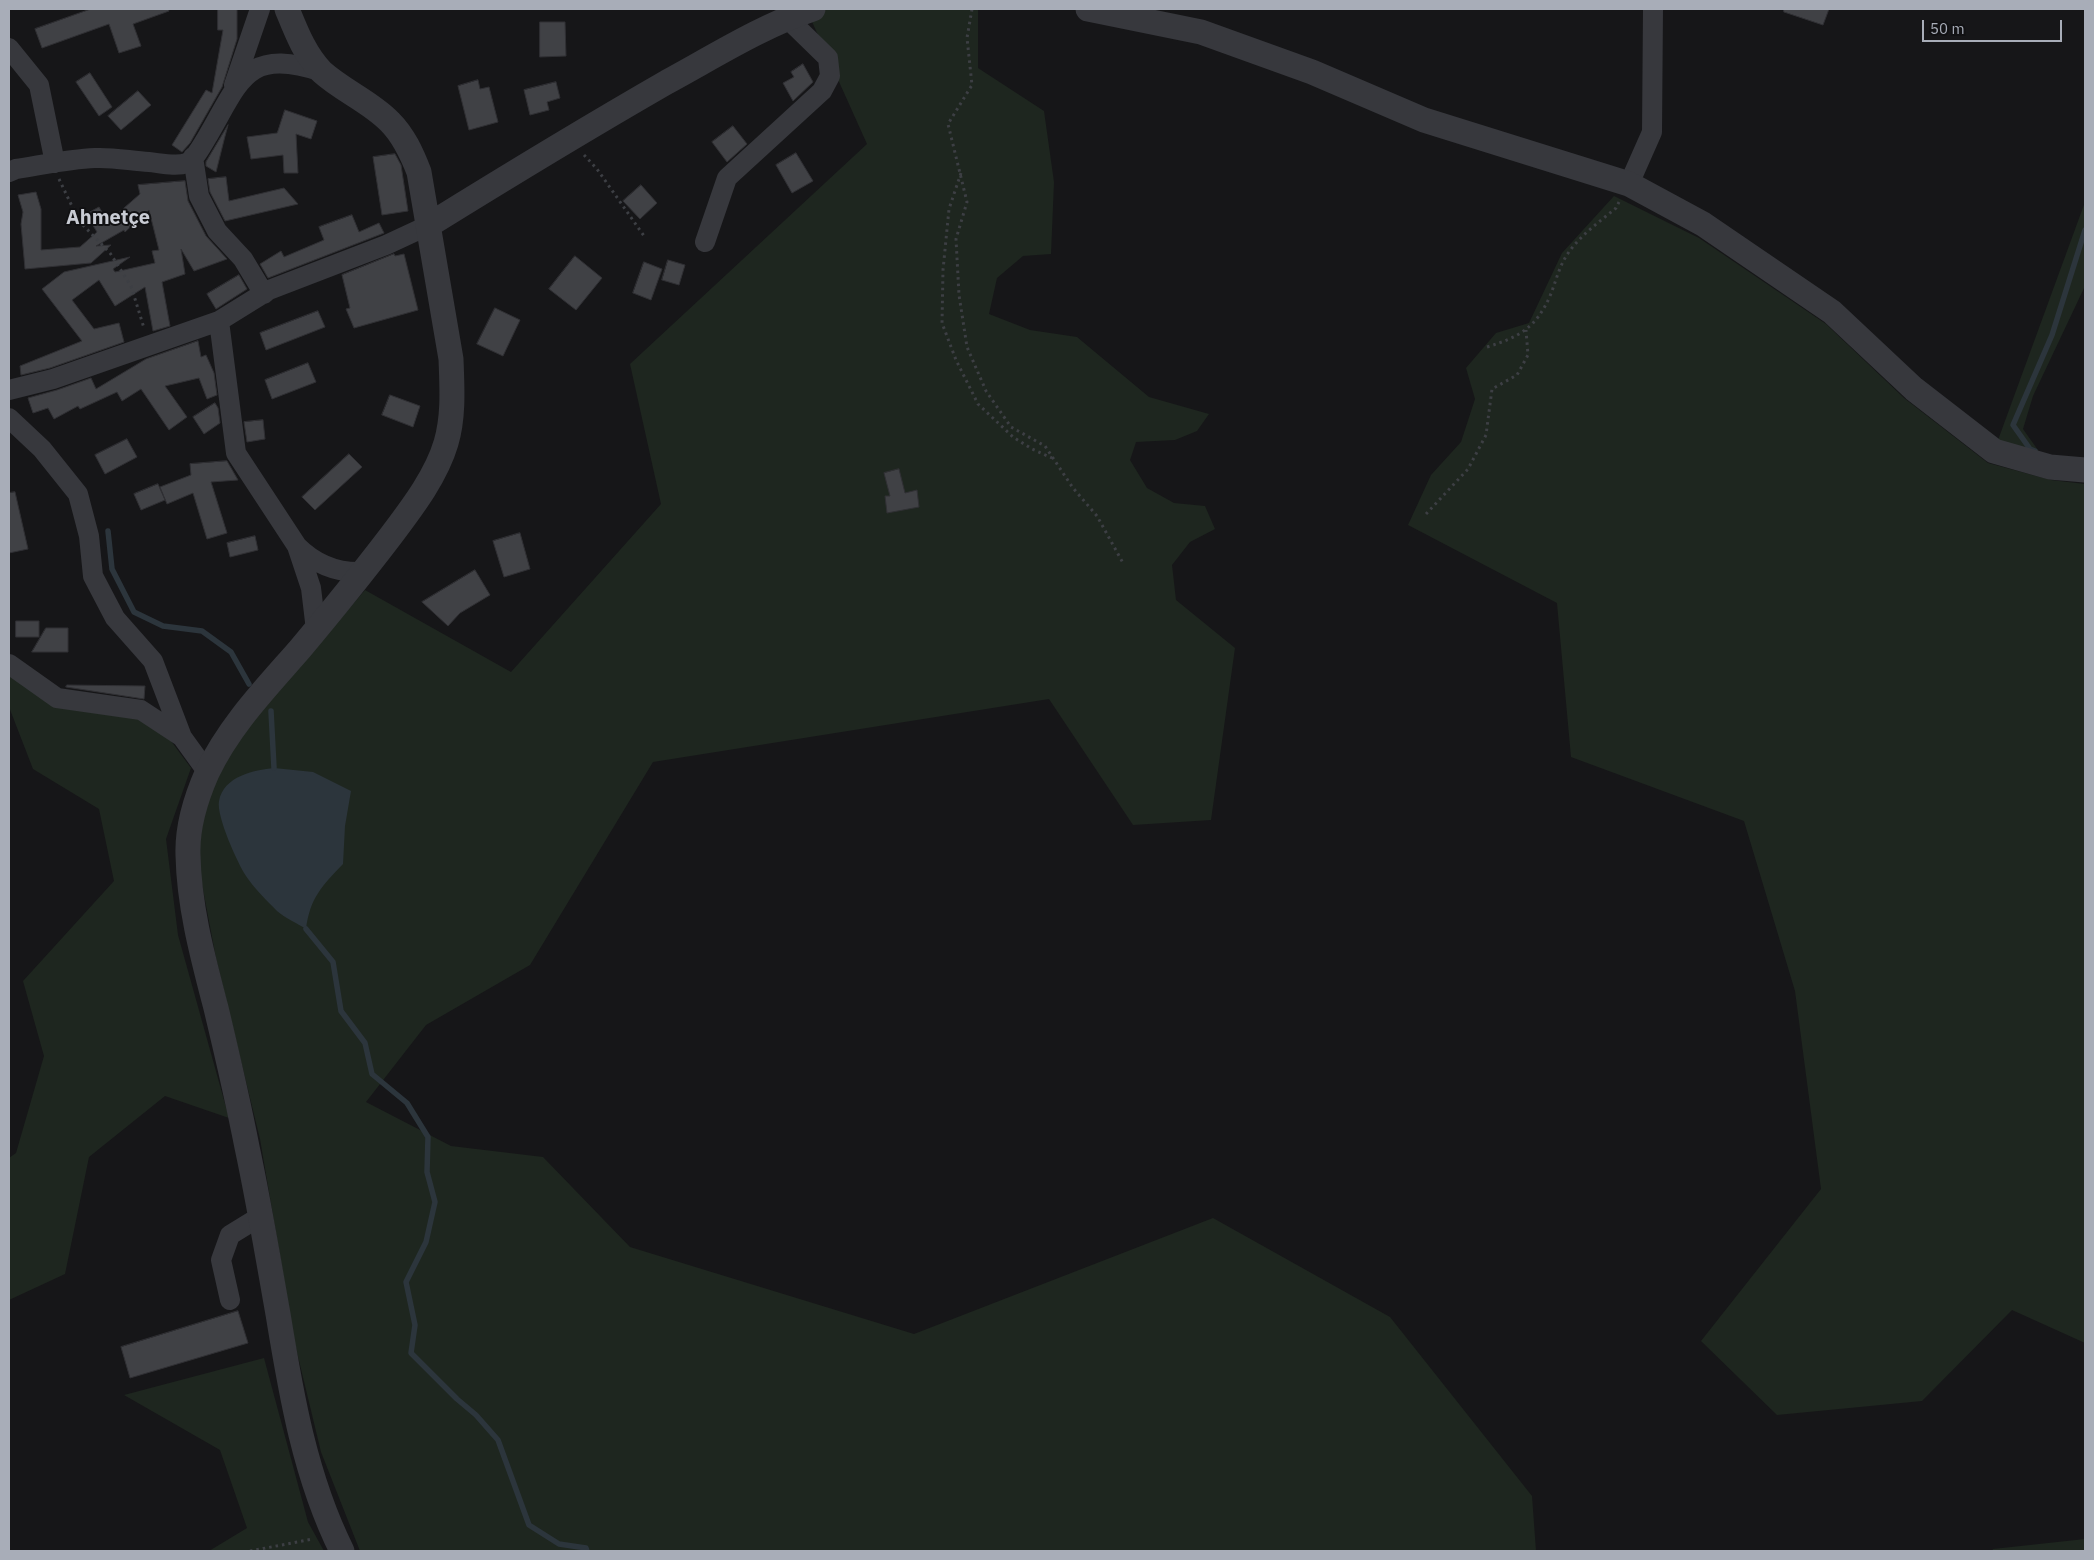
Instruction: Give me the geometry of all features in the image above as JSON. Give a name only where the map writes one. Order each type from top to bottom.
[{"type":"street","points":[[227,103],[260,9]]},
{"type":"street","points":[[287,9],[306,51],[322,72],[380,112],[391,122],[402,136],[419,172],[451,359],[452,401],[449,426],[445,444],[426,485],[362,572],[316,630],[252,705],[227,739],[200,790],[191,825],[188,850],[188,868],[202,951],[235,1090],[261,1216],[294,1402],[315,1484],[338,1543]]},
{"type":"street","points":[[10,385],[53,379],[219,321],[264,294],[386,245],[429,225],[568,138],[786,18],[813,9]]},
{"type":"street","points":[[1088,9],[1201,32],[1312,72],[1424,120],[1629,184],[1703,224],[1832,312],[1914,389],[1994,451],[2050,467],[2085,470]]},
{"type":"street","points":[[1629,184],[1652,132],[1653,9]]},
{"type":"street","points":[[705,242],[727,178],[822,91],[830,76],[828,58],[786,18]]},
{"type":"street","points":[[9,48],[39,85],[54,163]]},
{"type":"street","points":[[9,172],[54,163],[97,158],[170,164],[187,163],[198,152],[244,76],[257,67],[272,63],[297,65],[322,72]]},
{"type":"street","points":[[193,157],[199,196],[217,232],[243,259],[264,294]]},
{"type":"street","points":[[219,321],[236,452],[297,546],[310,581],[316,630]]},
{"type":"street","points":[[9,418],[42,449],[78,494],[89,536],[93,576],[115,618],[153,661],[182,736],[208,773]]},
{"type":"street","points":[[297,546],[312,560],[325,566],[344,572],[362,572]]},
{"type":"street","points":[[9,664],[57,698],[141,710],[182,736]]},
{"type":"street","points":[[230,1300],[221,1260],[230,1235],[261,1216]]},
{"type":"path","points":[[972,9],[967,38],[972,85],[948,124],[967,202],[956,239],[959,295],[967,347],[986,391],[1011,427],[1045,446],[1073,488],[1097,516],[1123,563]]},
{"type":"path","points":[[568,138],[597,169],[644,236]]},
{"type":"path","points":[[54,163],[61,186],[79,221],[110,253],[131,286],[150,345]]},
{"type":"path","points":[[961,172],[949,209],[942,322],[956,360],[978,404],[1013,438],[1053,458]]},
{"type":"path","points":[[1487,347],[1511,339],[1532,326],[1550,298],[1564,259],[1579,241],[1616,208],[1629,184]]},
{"type":"path","points":[[1426,514],[1468,469],[1486,435],[1492,389],[1517,375],[1528,355],[1526,330]]},
{"type":"path","points":[[250,1551],[338,1543]]},
{"type":"shaded area","points":[[829,9],[978,9],[978,68],[1044,111],[1054,182],[1051,254],[1023,256],[997,278],[989,314],[1030,330],[1077,337],[1149,397],[1209,414],[1197,431],[1175,440],[1136,442],[1130,460],[1147,488],[1174,503],[1205,506],[1215,529],[1190,542],[1172,565],[1176,600],[1235,648],[1211,820],[1133,825],[1049,699],[653,762],[530,965],[426,1025],[366,1102],[451,1146],[543,1157],[630,1247],[914,1334],[1213,1218],[1390,1317],[1532,1496],[1536,1551],[360,1551],[321,1452],[295,1344],[260,1139],[216,958],[198,863],[203,811],[223,755],[365,590],[511,672],[661,504],[630,364],[867,144],[809,15]]},
{"type":"shaded area","points":[[1614,196],[1699,238],[1826,324],[1904,398],[1988,463],[2051,480],[2085,484],[2085,1343],[2012,1310],[1922,1401],[1777,1415],[1701,1341],[1821,1189],[1795,991],[1744,821],[1571,757],[1557,603],[1408,525],[1431,475],[1461,442],[1475,399],[1466,368],[1496,333],[1529,323],[1562,253]]},
{"type":"shaded area","points":[[2085,202],[2085,286],[2033,396],[2023,429],[2050,467],[1994,451]]},
{"type":"shaded area","points":[[9,675],[138,716],[171,741],[191,768],[166,839],[178,935],[229,1118],[165,1096],[89,1157],[65,1274],[9,1300],[9,1158],[16,1153],[44,1056],[23,981],[114,881],[99,809],[33,769],[9,707]]},
{"type":"shaded area","points":[[274,768],[313,772],[351,791],[345,826],[343,864],[318,893],[308,918],[306,929],[277,911],[249,881],[228,840],[219,808],[222,792],[233,780],[258,770]]},
{"type":"shaded area","points":[[264,1358],[308,1522],[324,1551],[209,1551],[247,1528],[220,1450],[124,1395]]},
{"type":"shaded area","points":[[2085,1539],[2085,1551],[1992,1551],[1993,1549]]},
{"type":"building","points":[[91,9],[168,9],[169,11],[133,24],[141,46],[119,53],[109,24],[42,48],[35,29]]},
{"type":"building","points":[[218,9],[237,9],[237,39],[222,87],[190,143],[182,152],[172,145],[206,90],[212,93],[223,30],[218,30]]},
{"type":"building","points":[[1784,9],[1829,9],[1823,25],[1784,12]]},
{"type":"building","points":[[540,22],[565,22],[566,56],[540,57]]},
{"type":"building","points":[[803,64],[813,82],[793,101],[783,83],[794,77],[791,72]]},
{"type":"building","points":[[90,73],[112,107],[99,116],[76,82]]},
{"type":"building","points":[[478,80],[480,89],[489,87],[498,122],[469,130],[458,86]]},
{"type":"building","points":[[556,82],[560,98],[547,102],[549,110],[530,115],[524,90]]},
{"type":"building","points":[[138,91],[151,105],[121,130],[108,116]]},
{"type":"building","points":[[285,110],[317,121],[311,139],[296,134],[298,173],[284,173],[283,155],[251,159],[247,137],[277,133]]},
{"type":"building","points":[[228,125],[216,172],[206,166],[206,162]]},
{"type":"building","points":[[733,126],[747,144],[727,162],[712,142]]},
{"type":"building","points":[[796,153],[813,181],[792,193],[776,165]]},
{"type":"building","points":[[395,154],[401,165],[408,211],[382,215],[373,157]]},
{"type":"building","points":[[226,177],[229,201],[284,188],[298,204],[225,221],[210,192],[208,179]]},
{"type":"building","points":[[185,181],[188,201],[206,236],[227,259],[194,271],[181,249],[185,274],[162,282],[170,326],[153,331],[145,287],[115,306],[99,280],[72,300],[94,329],[119,323],[124,342],[50,368],[21,375],[20,366],[82,341],[42,289],[64,272],[130,257],[113,269],[115,272],[155,263],[152,251],[159,250],[149,210],[125,232],[124,230],[96,246],[111,245],[91,263],[25,269],[21,224],[23,212],[18,195],[36,192],[41,209],[41,250],[80,247],[97,232],[86,214],[99,207],[108,222],[140,194],[138,185]]},
{"type":"building","points":[[641,185],[657,203],[640,219],[623,201]]},
{"type":"building","points":[[352,215],[359,232],[379,223],[384,233],[268,278],[260,264],[281,251],[284,257],[324,240],[319,227]]},
{"type":"building","points":[[394,254],[395,256],[404,254],[418,310],[354,328],[346,309],[350,308],[342,275]]},
{"type":"building","points":[[575,256],[602,278],[576,310],[549,289]]},
{"type":"building","points":[[668,260],[685,265],[679,285],[662,280]]},
{"type":"building","points":[[644,262],[662,269],[651,300],[633,293]]},
{"type":"building","points":[[239,275],[247,289],[216,309],[207,294]]},
{"type":"building","points":[[495,308],[520,320],[503,356],[477,344]]},
{"type":"building","points":[[318,311],[325,327],[266,350],[260,333]]},
{"type":"building","points":[[198,341],[201,357],[206,355],[214,373],[217,395],[207,399],[199,378],[165,386],[187,417],[169,430],[141,389],[122,401],[117,392],[80,409],[78,406],[54,419],[48,408],[33,413],[28,398],[91,378],[96,389],[146,359]]},
{"type":"building","points":[[308,363],[316,382],[272,399],[265,380]]},
{"type":"building","points":[[390,395],[420,406],[413,427],[382,415]]},
{"type":"building","points":[[215,403],[218,408],[220,423],[204,434],[193,417]]},
{"type":"building","points":[[263,420],[265,439],[247,442],[244,422]]},
{"type":"building","points":[[127,439],[137,457],[105,474],[95,455]]},
{"type":"building","points":[[349,454],[362,467],[315,510],[302,497]]},
{"type":"building","points":[[227,461],[238,480],[211,482],[227,533],[207,539],[193,493],[167,504],[160,487],[191,475],[190,464]]},
{"type":"building","points":[[899,469],[905,493],[917,490],[919,507],[887,513],[885,496],[890,496],[884,473]]},
{"type":"building","points":[[158,484],[165,500],[141,510],[134,494]]},
{"type":"building","points":[[15,492],[28,549],[9,553],[9,493]]},
{"type":"building","points":[[520,533],[530,569],[504,577],[493,541]]},
{"type":"building","points":[[255,536],[258,550],[230,557],[227,543]]},
{"type":"building","points":[[475,570],[490,595],[460,613],[448,626],[422,602]]},
{"type":"building","points":[[16,621],[39,621],[39,637],[16,637]]},
{"type":"building","points":[[46,628],[68,628],[68,652],[32,652]]},
{"type":"building","points":[[67,685],[145,686],[144,699],[66,687]]},
{"type":"building","points":[[238,1311],[248,1343],[130,1378],[121,1347]]},
{"type":"waterway","points":[[2035,451],[2030,449],[2013,425],[2052,335],[2085,230]]},
{"type":"waterway","points":[[108,531],[112,569],[134,612],[163,626],[202,631],[231,652],[249,684]]},
{"type":"waterway","points":[[271,711],[274,768]]},
{"type":"waterway","points":[[306,929],[333,962],[341,1011],[365,1043],[372,1074],[407,1103],[428,1137],[427,1172],[435,1202],[426,1242],[406,1282],[415,1325],[411,1353],[457,1399],[476,1415],[498,1440],[529,1525],[559,1544],[586,1548],[587,1551]]},
{"type":"district","name":"Ahmetçe","points":[[108,218]]}]
